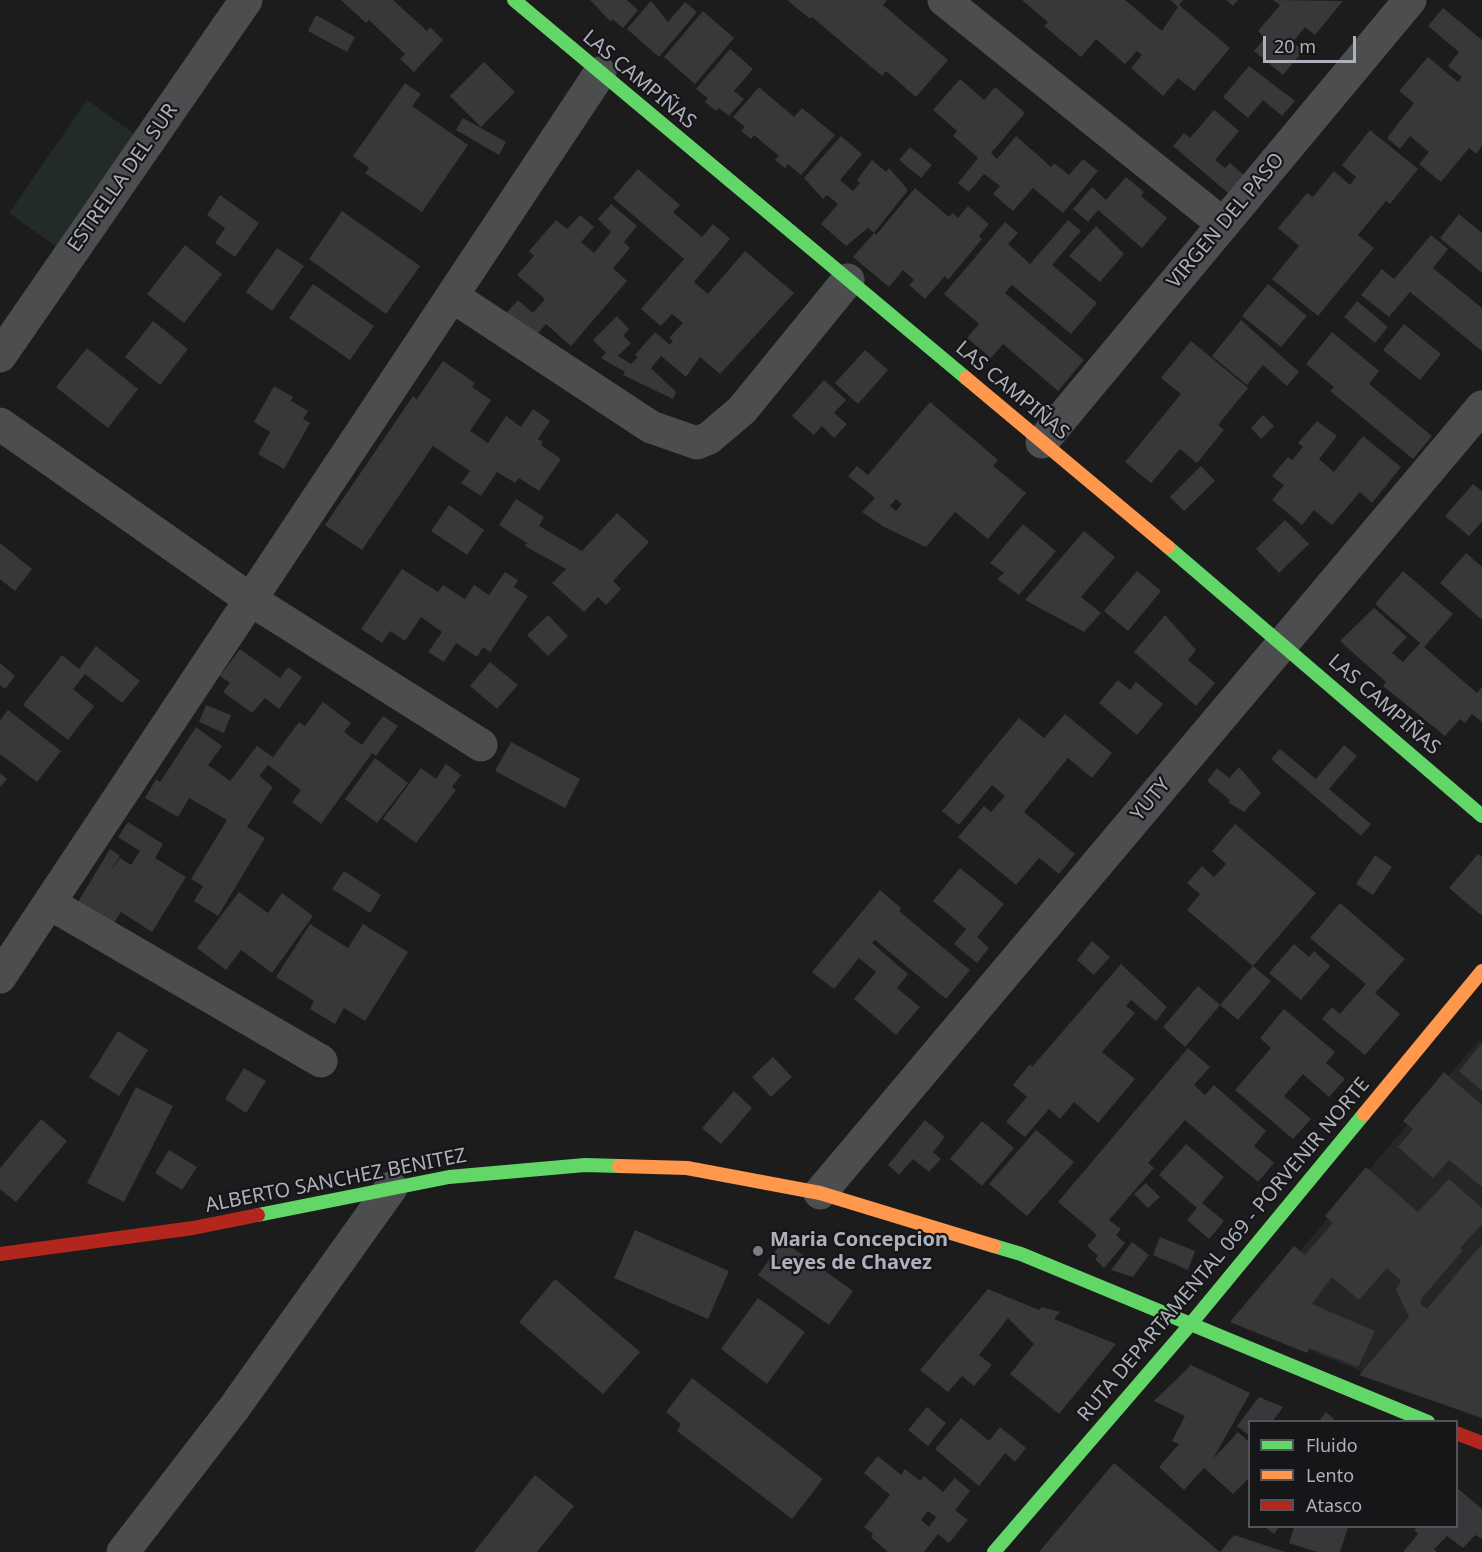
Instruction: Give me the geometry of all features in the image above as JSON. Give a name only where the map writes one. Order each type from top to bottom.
[{"type":"street","name":"ESTRELLA DEL SUR","points":[[0,356],[246,0]]},
{"type":"street","name":"LAS CAMPIÑAS","points":[[514,0],[1283,643],[1482,816]]},
{"type":"street","points":[[944,0],[1223,224]]},
{"type":"street","name":"VIRGEN DEL PASO","points":[[1042,442],[1406,1]]},
{"type":"street","points":[[0,977],[600,73]]},
{"type":"street","points":[[452,296],[651,427],[697,443],[708,438],[742,410],[848,279]]},
{"type":"street","name":"YUTY","points":[[820,1193],[1482,407]]},
{"type":"street","points":[[0,424],[251,600],[481,745]]},
{"type":"street","points":[[49,903],[321,1061]]},
{"type":"street","name":"RUTA DEPARTAMENTAL 069 - PORVENIR NORTE","points":[[994,1552],[1189,1326],[1482,971]]},
{"type":"street","name":"ALBERTO SANCHEZ BENITEZ","points":[[0,1254],[193,1228],[449,1177],[585,1165],[687,1168],[820,1193],[1021,1254],[1189,1326],[1423,1420]]},
{"type":"street","points":[[123,1552],[234,1408],[391,1188]]},
{"type":"street","points":[[1458,1434],[1482,1443]]},
{"type":"shaded area","points":[[87,100],[140,138],[62,251],[9,213]]},
{"type":"shaded area","points":[[1479,1040],[1482,1043],[1482,1419],[1239,1323]]},
{"type":"building","points":[[341,0],[393,0],[427,31],[430,27],[443,40],[414,72],[400,59],[405,54],[369,20],[366,23]]},
{"type":"building","points":[[590,0],[627,0],[638,10],[623,28],[612,19],[611,22]]},
{"type":"building","points":[[787,0],[887,0],[883,5],[948,60],[916,97],[886,71],[882,76],[812,17],[810,19]]},
{"type":"building","points":[[1022,0],[1125,0],[1162,31],[1178,7],[1170,0],[1183,0],[1179,5],[1230,48],[1194,91],[1178,78],[1163,96],[1131,68],[1142,55],[1137,51],[1125,64],[1096,39],[1081,57],[1044,26],[1048,22]]},
{"type":"building","points":[[1226,0],[1238,0],[1233,6]]},
{"type":"building","points":[[1273,0],[1343,1],[1315,35],[1305,27],[1293,42],[1303,51],[1283,75],[1254,51],[1265,38],[1258,31],[1280,5]]},
{"type":"building","points":[[651,1],[668,22],[685,2],[697,12],[659,57],[627,29]]},
{"type":"building","points":[[1443,8],[1482,40],[1482,146],[1476,154],[1469,148],[1441,182],[1419,164],[1429,152],[1410,136],[1400,149],[1387,138],[1414,103],[1399,91],[1428,57],[1458,82],[1462,77],[1448,66],[1459,52],[1428,26]]},
{"type":"building","points":[[703,11],[734,38],[695,84],[664,57]]},
{"type":"building","points":[[316,15],[355,37],[347,52],[308,31]]},
{"type":"building","points":[[730,49],[753,69],[734,91],[744,99],[729,116],[719,108],[716,111],[705,102],[708,98],[696,89]]},
{"type":"building","points":[[484,62],[515,92],[481,127],[450,96]]},
{"type":"building","points":[[1249,66],[1295,101],[1282,116],[1263,100],[1248,118],[1223,97]]},
{"type":"building","points":[[960,79],[984,100],[995,87],[1025,113],[991,153],[997,159],[1016,136],[1051,167],[1054,163],[1069,175],[1083,159],[1098,171],[1063,213],[1033,188],[1013,211],[993,194],[1000,186],[984,174],[969,192],[958,183],[978,158],[953,136],[957,131],[933,110]]},
{"type":"building","points":[[405,83],[421,94],[412,106],[468,145],[422,212],[365,173],[369,168],[353,156]]},
{"type":"building","points":[[759,87],[794,117],[802,108],[835,135],[801,175],[788,164],[785,168],[775,160],[779,156],[754,135],[751,139],[741,131],[745,127],[733,117]]},
{"type":"building","points":[[1214,110],[1239,131],[1215,160],[1225,168],[1230,163],[1250,180],[1234,198],[1173,146],[1184,133],[1190,138]]},
{"type":"building","points":[[463,118],[506,142],[499,155],[456,130]]},
{"type":"building","points":[[1370,130],[1418,169],[1390,204],[1386,201],[1358,235],[1374,248],[1318,316],[1272,279],[1299,246],[1278,228],[1307,193],[1313,197],[1334,171],[1350,185],[1356,177],[1342,165]]},
{"type":"building","points":[[841,136],[862,154],[840,180],[853,191],[860,183],[857,180],[872,160],[886,172],[889,168],[908,190],[874,233],[868,228],[846,246],[821,224],[838,204],[827,195],[823,199],[804,178]]},
{"type":"building","points":[[910,147],[932,165],[921,178],[899,160]]},
{"type":"building","points":[[638,169],[680,205],[673,212],[702,237],[713,224],[730,239],[694,282],[708,294],[745,251],[794,293],[720,374],[700,357],[686,377],[661,356],[651,368],[676,392],[673,399],[623,375],[625,372],[601,358],[606,353],[593,340],[617,316],[629,329],[623,336],[631,343],[618,356],[631,364],[638,357],[635,355],[655,332],[670,345],[673,341],[669,338],[683,323],[672,314],[661,326],[641,309],[684,259],[613,198]]},
{"type":"building","points":[[1126,177],[1144,192],[1141,196],[1167,218],[1142,248],[1098,210],[1088,222],[1073,209],[1092,187],[1106,200]]},
{"type":"building","points":[[915,188],[949,217],[953,213],[958,218],[968,206],[989,224],[979,236],[982,239],[948,280],[945,276],[925,299],[909,285],[914,280],[903,270],[889,287],[853,257],[874,233],[876,235]]},
{"type":"building","points":[[220,195],[259,223],[235,257],[215,243],[225,228],[207,215]]},
{"type":"building","points":[[611,204],[637,226],[624,242],[630,248],[613,268],[627,281],[571,346],[546,324],[534,338],[499,321],[518,300],[533,313],[545,299],[517,275],[534,256],[529,251],[556,220],[567,229],[580,215],[594,227],[581,242],[594,253],[611,232],[598,219]]},
{"type":"building","points":[[342,211],[420,266],[386,314],[309,259]]},
{"type":"building","points":[[1459,214],[1482,233],[1482,273],[1440,238]]},
{"type":"building","points":[[1068,220],[1081,231],[1052,265],[1097,303],[1071,334],[1012,285],[1005,293],[1084,360],[1058,391],[1003,344],[991,358],[967,338],[979,324],[944,294],[1005,222],[1018,233],[1008,244],[1030,264]]},
{"type":"building","points":[[1096,226],[1124,254],[1100,282],[1069,256]]},
{"type":"building","points":[[1431,235],[1448,249],[1433,268],[1482,308],[1482,351],[1410,292],[1389,317],[1361,295],[1382,269],[1394,279]]},
{"type":"building","points":[[185,245],[222,274],[184,323],[147,294]]},
{"type":"building","points":[[277,248],[304,266],[272,311],[246,292]]},
{"type":"building","points":[[313,284],[374,326],[350,360],[289,318]]},
{"type":"building","points":[[1268,284],[1307,316],[1281,347],[1242,316]]},
{"type":"building","points":[[1357,301],[1388,327],[1375,343],[1344,317]]},
{"type":"building","points":[[1241,320],[1299,372],[1287,386],[1263,365],[1247,385],[1212,356]]},
{"type":"building","points":[[153,321],[188,349],[160,385],[125,357]]},
{"type":"building","points":[[1404,324],[1441,354],[1420,380],[1383,350]]},
{"type":"building","points":[[1332,332],[1379,371],[1369,384],[1432,436],[1413,459],[1330,391],[1334,387],[1306,364]]},
{"type":"building","points":[[1191,341],[1248,388],[1218,425],[1224,430],[1197,463],[1180,449],[1151,483],[1125,462],[1181,394],[1161,378]]},
{"type":"building","points":[[87,348],[138,389],[108,428],[56,387]]},
{"type":"building","points":[[865,350],[888,370],[858,404],[835,383]]},
{"type":"building","points":[[443,361],[475,383],[472,387],[491,400],[470,431],[488,443],[506,416],[521,427],[533,409],[550,421],[538,439],[543,442],[541,445],[561,459],[539,491],[519,478],[515,483],[497,472],[481,496],[461,483],[470,471],[433,446],[362,550],[325,525],[413,396],[417,399]]},
{"type":"building","points":[[824,380],[846,400],[834,413],[847,424],[834,438],[822,426],[814,435],[792,416]]},
{"type":"building","points":[[274,386],[293,397],[291,401],[308,411],[303,419],[310,423],[284,469],[258,454],[270,432],[254,422]]},
{"type":"building","points":[[930,402],[998,460],[993,466],[1026,493],[988,539],[955,512],[926,547],[884,527],[862,512],[875,498],[848,476],[857,466],[868,475]],"holes":[[[896,499],[902,504],[896,511],[890,506]]]},
{"type":"building","points":[[1263,415],[1274,426],[1261,439],[1251,428]]},
{"type":"building","points":[[1317,421],[1337,436],[1319,459],[1334,472],[1363,436],[1401,467],[1372,503],[1360,492],[1332,525],[1314,510],[1302,525],[1272,500],[1284,485],[1272,476],[1288,457],[1292,460],[1303,447],[1298,443]]},
{"type":"building","points":[[1201,466],[1215,481],[1184,511],[1170,497]]},
{"type":"building","points":[[1473,484],[1482,491],[1482,522],[1469,536],[1445,516]]},
{"type":"building","points":[[516,499],[544,517],[539,526],[582,551],[617,513],[649,542],[613,581],[621,589],[606,605],[598,597],[584,612],[552,583],[566,569],[525,546],[527,543],[499,525]]},
{"type":"building","points":[[449,505],[484,530],[467,555],[431,531]]},
{"type":"building","points":[[1285,520],[1309,544],[1279,573],[1256,549]]},
{"type":"building","points":[[1023,524],[1056,551],[1019,595],[997,579],[1004,573],[990,563]]},
{"type":"building","points":[[1084,531],[1115,557],[1081,597],[1101,613],[1084,632],[1025,600]]},
{"type":"building","points":[[0,543],[32,569],[15,591],[0,579]]},
{"type":"building","points":[[1466,553],[1482,567],[1482,620],[1440,583]]},
{"type":"building","points":[[402,569],[438,592],[443,585],[465,599],[474,585],[489,595],[505,572],[518,580],[514,587],[528,596],[490,652],[483,647],[477,657],[456,643],[444,662],[428,652],[442,632],[421,617],[405,641],[390,631],[382,643],[361,629]]},
{"type":"building","points":[[1137,571],[1161,591],[1128,631],[1104,611]]},
{"type":"building","points":[[1403,571],[1453,614],[1424,647],[1477,693],[1482,687],[1482,722],[1472,714],[1465,723],[1460,719],[1445,736],[1383,686],[1386,682],[1340,641],[1374,608],[1407,637],[1392,653],[1403,662],[1420,643],[1375,604]]},
{"type":"building","points":[[548,615],[568,636],[548,656],[527,635]]},
{"type":"building","points":[[1165,615],[1196,650],[1188,660],[1215,683],[1196,706],[1134,652]]},
{"type":"building","points":[[96,646],[140,681],[122,703],[85,674],[73,689],[94,706],[68,740],[23,705],[62,655],[79,669]]},
{"type":"building","points":[[240,649],[280,678],[288,667],[302,677],[279,709],[265,698],[252,713],[223,692],[230,683],[220,676]]},
{"type":"building","points":[[490,662],[518,685],[497,709],[470,686]]},
{"type":"building","points":[[0,663],[15,676],[5,689],[0,685]]},
{"type":"building","points":[[1118,680],[1130,690],[1136,682],[1163,704],[1137,735],[1099,703]]},
{"type":"building","points":[[323,702],[351,723],[344,732],[362,745],[383,716],[398,726],[376,756],[372,753],[321,824],[292,802],[301,790],[268,765],[259,776],[273,787],[247,827],[265,838],[218,916],[194,901],[203,886],[191,879],[227,820],[189,798],[178,817],[145,798],[156,779],[160,782],[196,727],[222,746],[208,765],[230,781],[257,746],[273,757],[299,722],[305,726]]},
{"type":"building","points":[[206,705],[231,715],[224,733],[199,722]]},
{"type":"building","points":[[8,710],[61,751],[37,782],[0,754],[0,720]]},
{"type":"building","points":[[1065,714],[1112,753],[1092,778],[1068,758],[1024,812],[1075,854],[1059,874],[1039,858],[1016,885],[958,837],[984,806],[991,812],[1005,796],[992,785],[959,825],[942,811],[1019,718],[1044,738]]},
{"type":"building","points":[[511,742],[580,779],[565,808],[495,771]]},
{"type":"building","points":[[1344,745],[1357,756],[1329,789],[1371,824],[1361,836],[1271,759],[1280,749],[1316,779]]},
{"type":"building","points":[[375,758],[408,783],[377,823],[345,799]]},
{"type":"building","points":[[446,764],[461,775],[452,787],[456,790],[416,843],[383,819],[421,768],[436,779]]},
{"type":"building","points":[[1239,767],[1261,793],[1244,812],[1228,802],[1230,800],[1207,781],[1217,768],[1229,778]]},
{"type":"building","points":[[0,773],[7,779],[0,787]]},
{"type":"building","points":[[128,822],[163,844],[155,858],[186,877],[152,932],[121,912],[109,931],[78,902],[110,849],[120,856],[109,873],[120,858],[131,865],[140,851],[118,837]]},
{"type":"building","points":[[1235,824],[1316,893],[1253,966],[1187,910],[1200,894],[1187,883],[1202,866],[1214,877],[1226,864],[1212,851]]},
{"type":"building","points":[[1478,854],[1482,857],[1482,916],[1449,888]]},
{"type":"building","points":[[1375,855],[1392,867],[1373,895],[1356,884]]},
{"type":"building","points":[[960,868],[1004,904],[977,937],[989,948],[977,963],[954,944],[966,929],[933,901]]},
{"type":"building","points":[[344,871],[381,895],[370,913],[332,889]]},
{"type":"building","points":[[880,890],[901,908],[899,911],[970,970],[946,999],[875,940],[872,943],[908,974],[897,988],[920,1007],[896,1035],[854,999],[876,972],[859,958],[834,989],[812,972]]},
{"type":"building","points":[[239,892],[268,913],[282,893],[313,916],[272,973],[241,950],[226,970],[197,948]]},
{"type":"building","points":[[1340,903],[1405,959],[1375,993],[1400,1014],[1365,1055],[1322,1019],[1332,1007],[1340,1014],[1366,984],[1310,938]]},
{"type":"building","points":[[310,924],[348,948],[363,924],[408,952],[365,1021],[344,1008],[335,1024],[310,1009],[314,1001],[276,977]]},
{"type":"building","points":[[1092,941],[1110,957],[1094,975],[1077,960]]},
{"type":"building","points":[[1294,944],[1309,957],[1314,951],[1330,966],[1301,1000],[1269,973]]},
{"type":"building","points":[[1121,964],[1167,1007],[1156,1021],[1131,1000],[1126,1006],[1135,1013],[1102,1052],[1135,1079],[1098,1123],[1074,1102],[1060,1119],[1049,1109],[1025,1137],[1006,1122],[1027,1097],[1013,1085],[1030,1064],[1032,1067]]},
{"type":"building","points":[[1253,966],[1271,981],[1238,1020],[1220,1005]]},
{"type":"building","points":[[1198,986],[1220,1005],[1185,1047],[1163,1027]]},
{"type":"building","points":[[1284,1009],[1335,1052],[1326,1063],[1345,1079],[1329,1097],[1303,1074],[1284,1096],[1311,1119],[1293,1139],[1235,1090],[1271,1048],[1260,1038]]},
{"type":"building","points":[[118,1031],[148,1050],[119,1096],[89,1077]]},
{"type":"building","points":[[1482,1043],[1482,1091],[1459,1071]]},
{"type":"building","points":[[1188,1048],[1210,1067],[1194,1085],[1205,1095],[1214,1085],[1266,1131],[1254,1146],[1274,1163],[1258,1182],[1185,1120],[1148,1163],[1154,1168],[1109,1220],[1121,1229],[1116,1235],[1125,1243],[1104,1268],[1095,1259],[1098,1256],[1087,1246],[1097,1235],[1058,1202]]},
{"type":"building","points":[[773,1057],[792,1077],[771,1097],[752,1077]]},
{"type":"building","points":[[244,1068],[266,1081],[246,1113],[225,1099]]},
{"type":"building","points":[[1444,1072],[1482,1105],[1482,1187],[1449,1160],[1433,1178],[1398,1147],[1413,1129],[1403,1121]]},
{"type":"building","points":[[136,1087],[173,1106],[124,1202],[87,1183]]},
{"type":"building","points":[[734,1091],[752,1108],[721,1144],[702,1128]]},
{"type":"building","points":[[41,1119],[67,1141],[16,1202],[0,1189],[0,1168]]},
{"type":"building","points":[[925,1120],[945,1137],[933,1152],[941,1159],[929,1172],[913,1159],[899,1175],[888,1165]]},
{"type":"building","points":[[982,1121],[1014,1148],[982,1186],[950,1159]]},
{"type":"building","points":[[1036,1130],[1074,1162],[1027,1216],[989,1184]]},
{"type":"building","points":[[1186,1144],[1224,1177],[1202,1203],[1224,1221],[1209,1239],[1187,1220],[1197,1208],[1159,1175]]},
{"type":"building","points":[[169,1150],[197,1167],[182,1190],[155,1173]]},
{"type":"building","points":[[1366,1167],[1418,1212],[1449,1179],[1482,1208],[1482,1224],[1460,1248],[1463,1250],[1422,1298],[1420,1304],[1427,1309],[1482,1244],[1482,1418],[1359,1375],[1409,1317],[1396,1290],[1401,1281],[1387,1268],[1359,1300],[1332,1277],[1312,1304],[1375,1331],[1358,1367],[1309,1348],[1307,1353],[1230,1322],[1294,1246],[1305,1255],[1333,1223],[1325,1216]]},
{"type":"building","points":[[1146,1183],[1160,1197],[1148,1208],[1134,1194]]},
{"type":"building","points":[[635,1230],[729,1271],[708,1319],[614,1278]]},
{"type":"building","points":[[1160,1237],[1195,1251],[1188,1270],[1153,1255]]},
{"type":"building","points":[[783,1241],[853,1291],[829,1325],[758,1275]]},
{"type":"building","points":[[1132,1242],[1149,1255],[1133,1277],[1111,1270]]},
{"type":"building","points":[[555,1279],[640,1352],[603,1394],[519,1322]]},
{"type":"building","points":[[988,1289],[1039,1310],[1042,1307],[1060,1312],[1054,1319],[1116,1344],[1059,1414],[1010,1374],[1034,1344],[1008,1318],[979,1355],[992,1365],[974,1386],[962,1376],[948,1392],[920,1370]]},
{"type":"building","points":[[758,1298],[805,1332],[767,1384],[721,1349]]},
{"type":"building","points":[[1191,1365],[1250,1393],[1213,1459],[1238,1432],[1248,1441],[1248,1479],[1233,1494],[1204,1468],[1184,1490],[1159,1467],[1179,1444],[1172,1441],[1185,1416],[1154,1401]]},
{"type":"building","points":[[692,1378],[823,1479],[792,1519],[677,1431],[681,1424],[666,1412]]},
{"type":"building","points":[[1259,1397],[1283,1407],[1273,1420],[1248,1420],[1248,1434],[1237,1426]]},
{"type":"building","points":[[927,1407],[946,1423],[928,1446],[908,1430]]},
{"type":"building","points":[[1326,1412],[1335,1420],[1320,1420]]},
{"type":"building","points":[[961,1418],[989,1441],[1000,1427],[1026,1448],[1015,1462],[1005,1453],[979,1486],[935,1449]]},
{"type":"building","points":[[878,1456],[901,1475],[905,1469],[920,1481],[924,1476],[943,1492],[955,1478],[970,1491],[955,1510],[968,1520],[949,1543],[938,1534],[924,1552],[888,1552],[871,1537],[873,1534],[864,1527],[890,1495],[864,1473]],"holes":[[[928,1511],[936,1517],[929,1527],[921,1520]]]},
{"type":"building","points":[[1114,1463],[1220,1552],[1039,1552]]},
{"type":"building","points":[[535,1475],[574,1506],[537,1552],[474,1552]]},
{"type":"building","points":[[1458,1489],[1482,1509],[1482,1539],[1475,1535],[1463,1548],[1447,1536],[1434,1549],[1437,1552],[1403,1552],[1418,1534],[1414,1530],[1417,1528],[1458,1528]]},
{"type":"building","points":[[1266,1528],[1278,1528],[1274,1534]]},
{"type":"building","points":[[1294,1528],[1348,1528],[1340,1552],[1317,1552],[1289,1543]]},
{"type":"building","points":[[1234,1535],[1285,1552],[1220,1552]]},
{"type":"traffic: fast","points":[[514,0],[966,378]]},
{"type":"traffic: fast","points":[[1168,547],[1482,816]]},
{"type":"traffic: fast","points":[[994,1552],[1189,1326],[1364,1114]]},
{"type":"traffic: fast","points":[[258,1215],[449,1177],[585,1165],[619,1166]]},
{"type":"traffic: fast","points":[[994,1246],[1021,1254],[1423,1420]]},
{"type":"traffic: slow","points":[[966,378],[1168,547]]},
{"type":"traffic: slow","points":[[1364,1114],[1482,971]]},
{"type":"traffic: slow","points":[[619,1166],[687,1168],[820,1193],[994,1246]]},
{"type":"traffic: jam","points":[[0,1254],[193,1228],[258,1215]]},
{"type":"traffic: jam","points":[[1458,1434],[1482,1443]]},
{"type":"place","name":"Maria Concepcion Leyes de Chavez","points":[[758,1251]]}]
